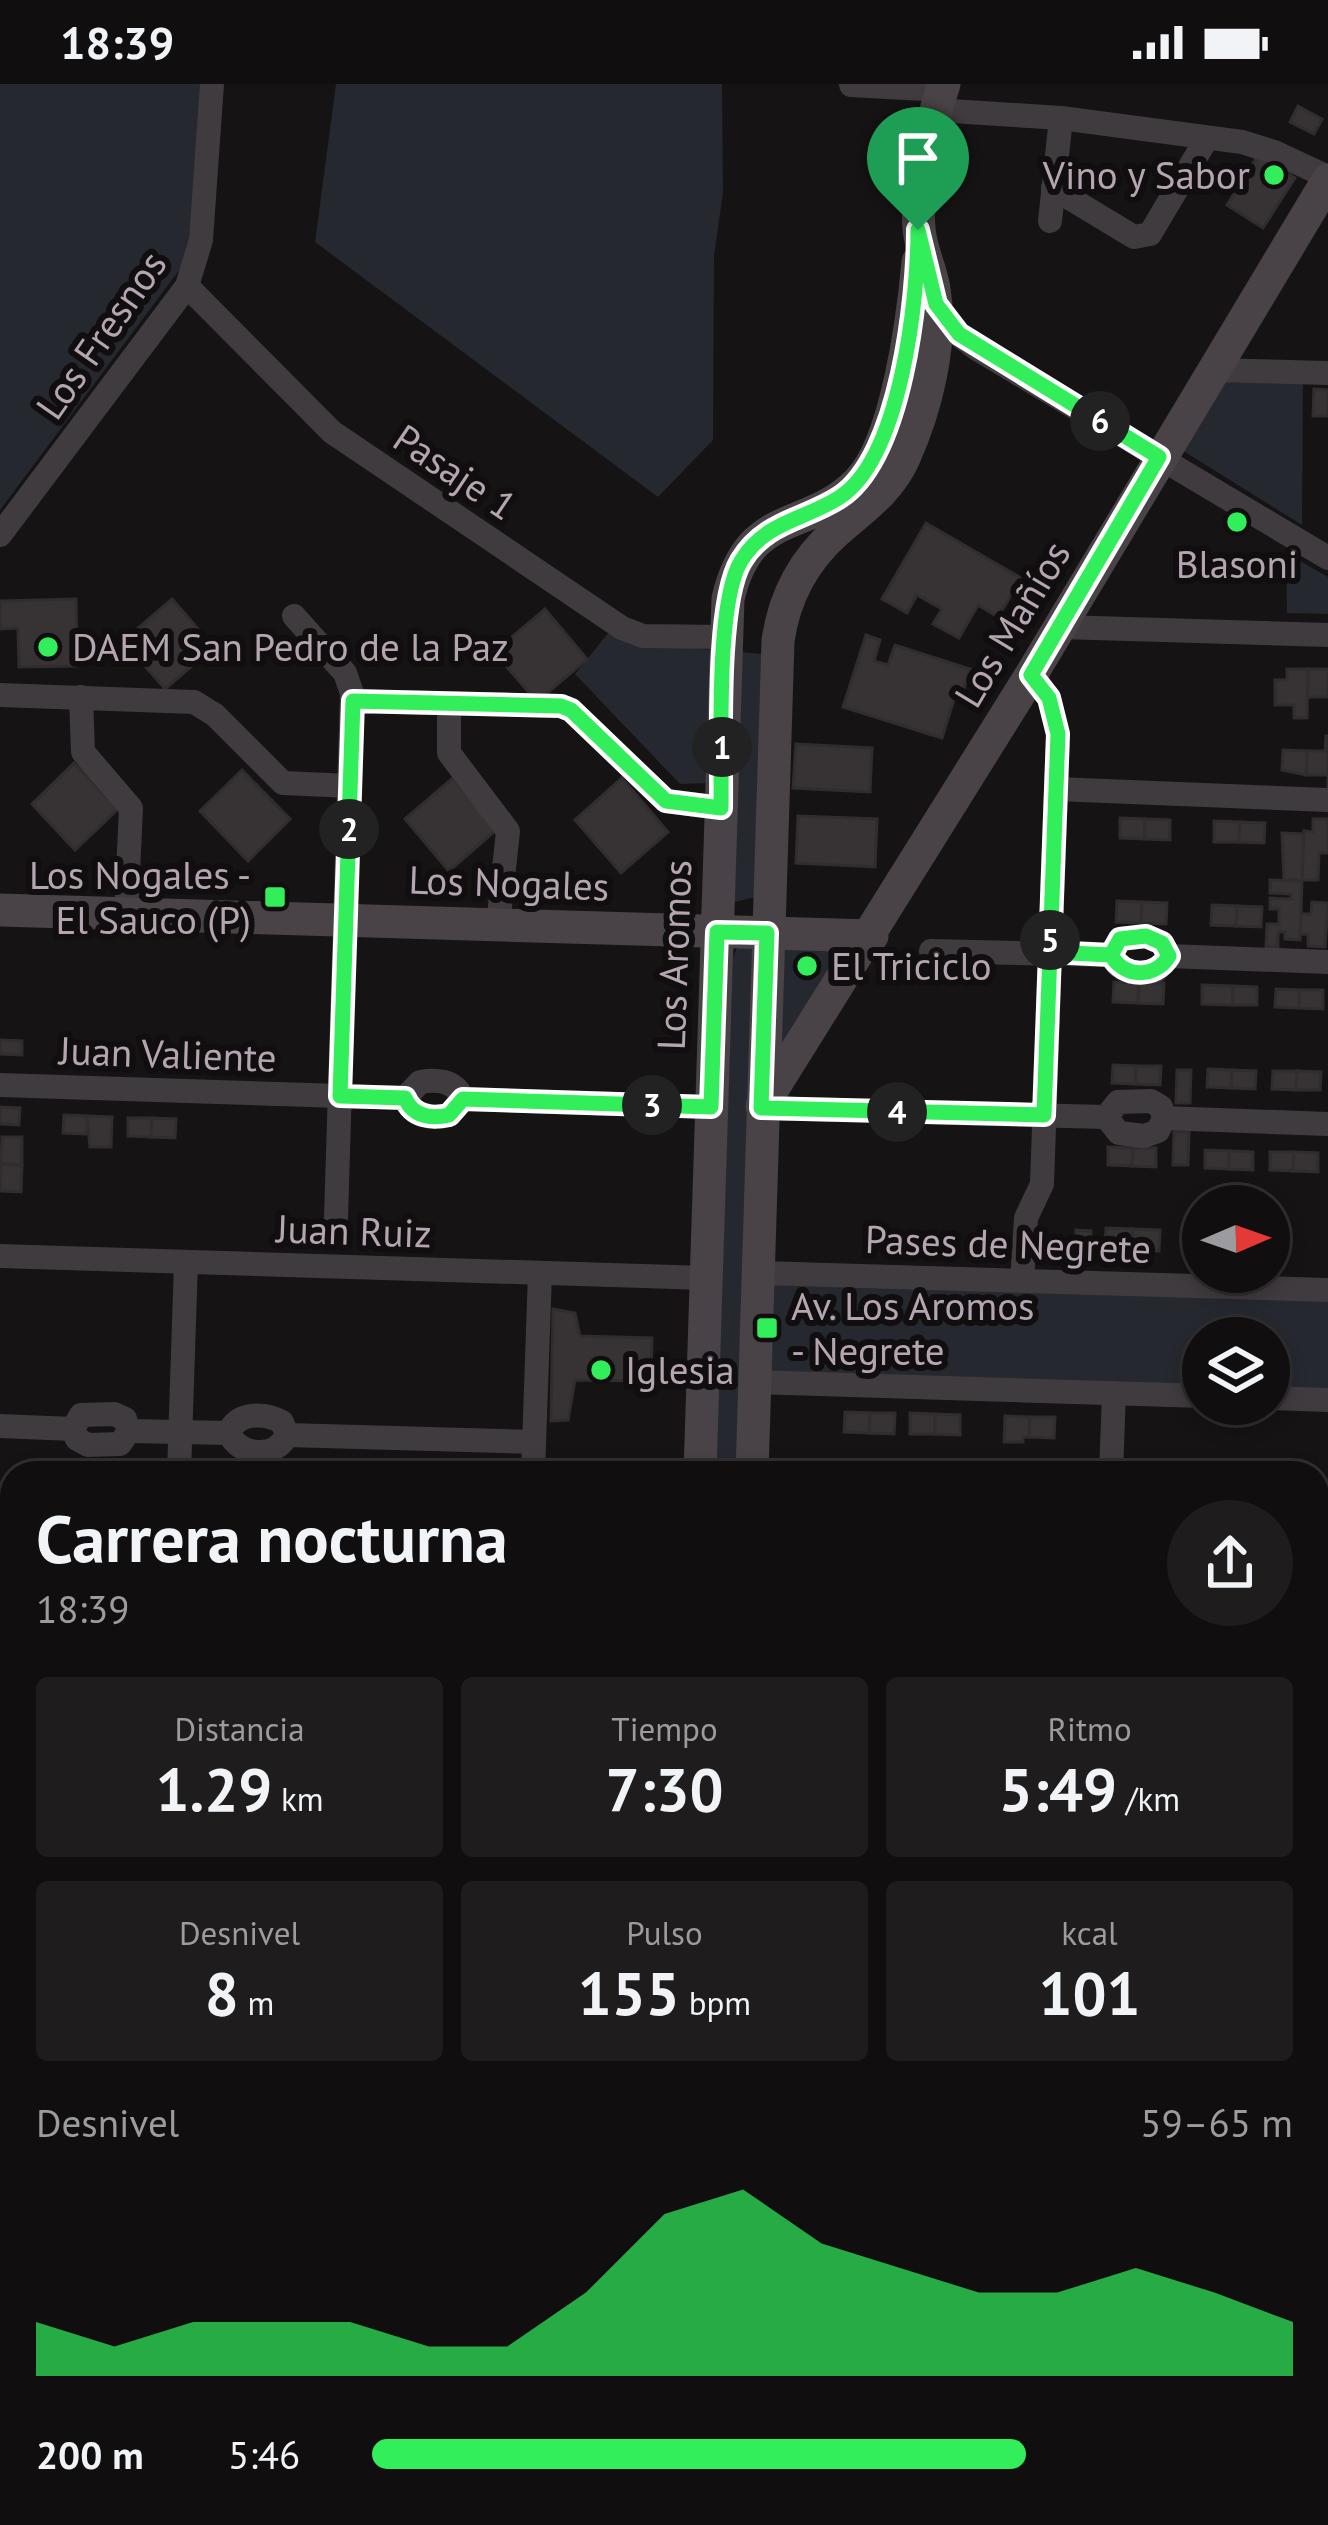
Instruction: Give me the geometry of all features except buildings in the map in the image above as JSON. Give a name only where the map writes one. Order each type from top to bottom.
[{"type":"main road","name":"Los Aromos","points":[[700,1461],[725,637],[731,585],[750,548],[774,527],[847,492],[868,471],[880,449],[906,347],[918,230],[940,95]]},
{"type":"main road","name":"Los Mañíos","points":[[761,1108],[872,936],[1328,178]]},
{"type":"main road","points":[[752,1461],[778,641],[786,604],[806,566],[835,533],[877,498],[906,454],[929,373],[936,304],[918,230]]},
{"type":"main road","points":[[725,637],[778,641]]},
{"type":"main road","name":"Los Nogales","points":[[0,910],[872,936]]},
{"type":"main road","points":[[703,1381],[755,1382]]},
{"type":"street","name":"Los Fresnos","points":[[0,535],[187,286],[201,240],[212,84]]},
{"type":"street","points":[[850,86],[940,95],[1061,118],[1259,146],[1328,178]]},
{"type":"street","points":[[1050,221],[1061,118]]},
{"type":"street","points":[[1053,188],[1142,238],[1150,234],[1207,138]]},
{"type":"street","name":"Pasaje 1","points":[[187,286],[332,432],[622,628],[643,636],[725,637]]},
{"type":"street","points":[[936,304],[977,349],[1328,558]]},
{"type":"street","points":[[1212,370],[1328,373]]},
{"type":"street","points":[[294,616],[345,673],[353,701],[336,1218]]},
{"type":"street","points":[[1060,627],[1328,635]]},
{"type":"street","points":[[1022,1281],[1026,1218],[1042,1184],[1057,722],[1049,698],[1031,675]]},
{"type":"street","points":[[0,695],[194,702],[215,715],[283,783],[350,786]]},
{"type":"street","points":[[81,698],[83,752],[130,808],[126,914]]},
{"type":"street","points":[[353,701],[568,708],[666,801],[721,808]]},
{"type":"street","points":[[449,704],[448,749],[454,764],[508,831],[498,925]]},
{"type":"street","points":[[1056,789],[1328,800]]},
{"type":"street","points":[[932,952],[1111,955],[1118,966],[1132,972],[1156,971],[1169,956],[1328,962]]},
{"type":"street","name":"Juan Valiente","points":[[0,1085],[405,1098],[414,1111],[434,1117],[449,1115],[463,1099],[711,1107]]},
{"type":"street","points":[[761,1108],[1106,1117],[1118,1102],[1146,1101],[1161,1107],[1164,1118],[1328,1124]]},
{"type":"street","name":"Juan Ruiz","points":[[0,1256],[706,1278]]},
{"type":"street","points":[[179,1461],[186,1262]]},
{"type":"street","points":[[533,1461],[540,1273]]},
{"type":"street","name":"Pases de Negrete","points":[[758,1273],[1328,1290]]},
{"type":"street","points":[[755,1382],[1182,1395]]},
{"type":"street","points":[[1111,1461],[1114,1393]]},
{"type":"street","points":[[1290,1399],[1328,1400]]},
{"type":"street","points":[[0,1426],[73,1429],[81,1415],[114,1414],[124,1419],[129,1431],[229,1433],[243,1417],[271,1417],[282,1422],[287,1435],[534,1442]]},
{"type":"shaded area","points":[[0,84],[204,84],[198,204],[186,261],[0,510]]},
{"type":"shaded area","points":[[336,84],[722,84],[723,192],[714,256],[713,440],[658,497],[315,242]]},
{"type":"shaded area","points":[[1223,376],[1303,378],[1302,525],[1180,449]]},
{"type":"shaded area","points":[[1286,553],[1328,577],[1328,614],[1287,613]]},
{"type":"shaded area","points":[[610,631],[637,641],[712,650],[711,783],[680,784],[575,674]]},
{"type":"shaded area","points":[[738,652],[762,654],[755,897],[723,905]]},
{"type":"shaded area","points":[[754,944],[738,1461],[715,1461],[733,958],[738,945]]},
{"type":"shaded area","points":[[785,946],[832,951],[835,963],[784,1049],[774,1038]]},
{"type":"shaded area","points":[[764,1282],[1328,1298],[1328,1393],[1290,1392],[1290,1317],[1182,1317],[1182,1388],[760,1375]]},
{"type":"place","name":"Vino y Sabor","points":[[1274,175]]},
{"type":"place","name":"Blasoni","points":[[1237,522]]},
{"type":"place","name":"DAEM San Pedro de la Paz","points":[[48,647]]},
{"type":"place","name":"Los Nogales - El Sauco (P)","points":[[275,897]]},
{"type":"place","name":"El Triciclo","points":[[807,966]]},
{"type":"place","name":"Av. Los Aromos - Negrete","points":[[767,1328]]},
{"type":"place","name":"Iglesia","points":[[601,1370]]},
{"type":"route","points":[[918,230],[906,347],[880,449],[868,471],[837,499],[761,536],[741,561],[731,585],[721,808],[666,801],[571,710],[561,706],[353,701],[340,1096],[405,1098],[414,1111],[434,1117],[449,1115],[463,1099],[711,1107],[717,932],[767,933],[761,1108],[1044,1115],[1050,952],[1111,955],[1118,966],[1132,972],[1156,971],[1166,963],[1167,949],[1146,936],[1120,939],[1111,955],[1050,952],[1058,734],[1049,698],[1031,675],[1159,457],[959,334],[936,304],[918,230]]}]
